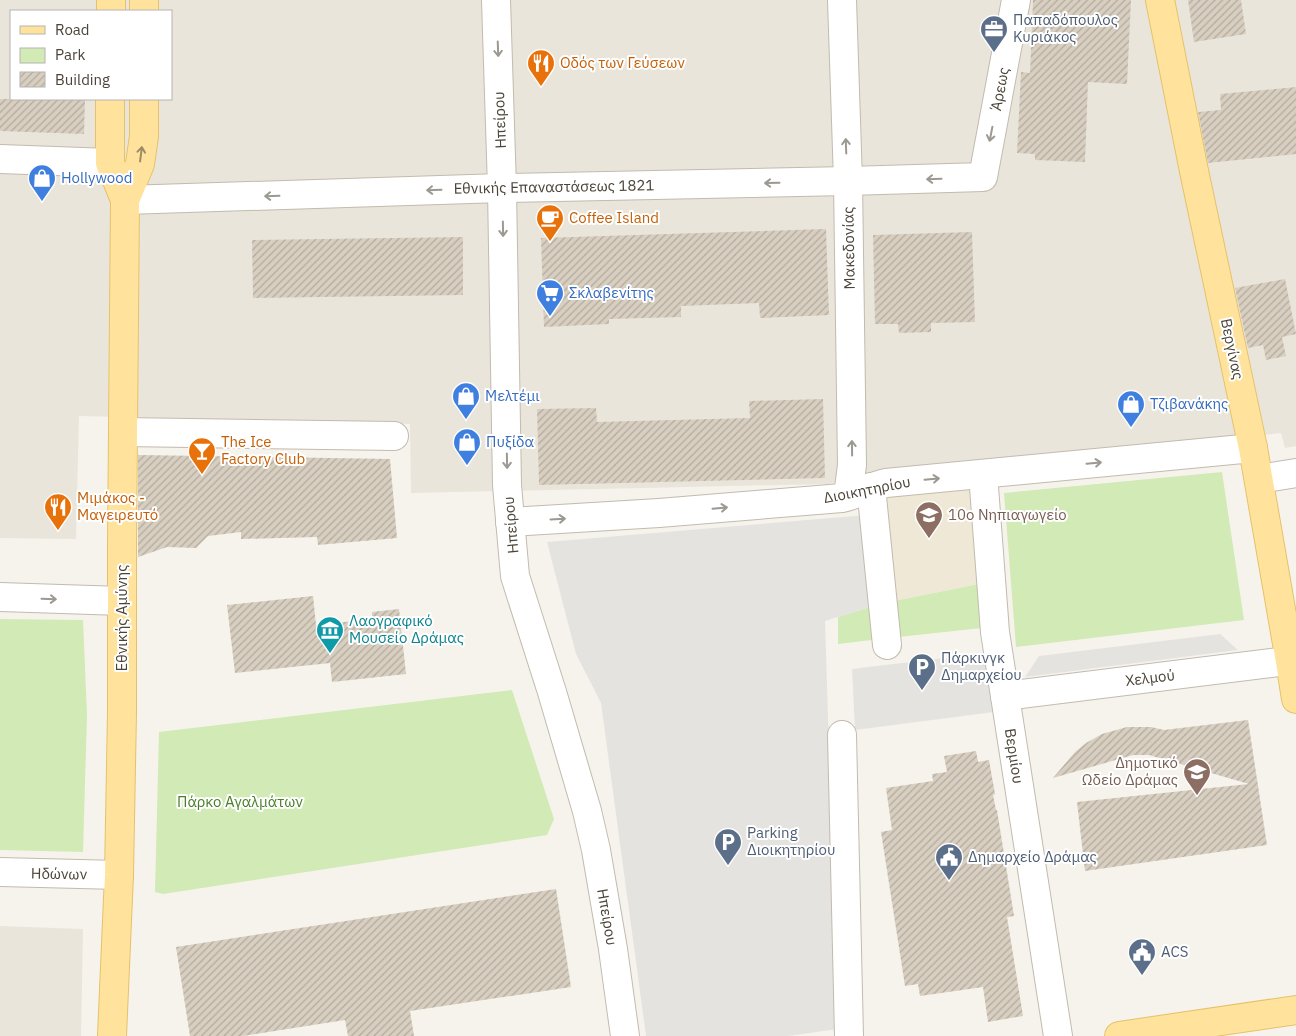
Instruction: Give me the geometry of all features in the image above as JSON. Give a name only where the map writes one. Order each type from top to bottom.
[{"type":"main road","name":"Βεργίνας","points":[[1160,0],[1253,448],[1293,660],[1296,699]]},
{"type":"main road","name":"Εθνικής Αμύνης","points":[[110,100],[110,163],[125,200]]},
{"type":"main road","name":"Εθνικής Αμύνης","points":[[112,1036],[122,712],[125,200],[140,164],[144,136],[144,100]]},
{"type":"main road","points":[[1119,1036],[1296,1010]]},
{"type":"street","name":"Ηπείρου","points":[[496,0],[502,188],[507,485],[516,582],[582,792],[596,850],[613,948],[625,1036]]},
{"type":"street","name":"Μακεδονίας","points":[[842,0],[848,181],[852,465],[860,492],[887,645]]},
{"type":"street","name":"Άρεως","points":[[983,177],[1016,0]]},
{"type":"street","points":[[0,159],[110,163]]},
{"type":"street","name":"Εθνικής Επαναστάσεως 1821","points":[[125,200],[502,188],[983,177]]},
{"type":"street","points":[[123,432],[394,436]]},
{"type":"street","name":"Διοικητηρίου","points":[[510,522],[651,513],[860,492],[886,483],[1253,448]]},
{"type":"street","points":[[1258,479],[1296,473]]},
{"type":"street","name":"Βερμίου","points":[[983,474],[995,632],[1058,1036]]},
{"type":"street","points":[[0,598],[122,601]]},
{"type":"street","name":"Χελμού","points":[[1004,696],[1293,660]]},
{"type":"street","points":[[842,735],[849,1036]]},
{"type":"street","name":"Ηδώνων","points":[[0,872],[118,875]]},
{"type":"shaded area","points":[[0,0],[1296,0],[1296,446],[1285,448],[1281,433],[966,461],[827,484],[411,493],[410,424],[79,416],[76,539],[0,538]]},
{"type":"shaded area","name":"10ο Νηπιαγωγείο","points":[[971,487],[979,584],[894,601],[878,495]]},
{"type":"shaded area","name":"Parking Διοικητηρίου","points":[[867,515],[876,605],[825,621],[838,1029],[788,1036],[646,1036],[601,703],[576,654],[547,542]]},
{"type":"shaded area","points":[[1220,634],[1238,650],[1025,677],[1039,656]]},
{"type":"shaded area","name":"Πάρκινγκ Δημαρχείου","points":[[985,653],[994,712],[855,730],[852,669]]},
{"type":"shaded area","points":[[0,926],[83,929],[81,1036],[0,1036]]},
{"type":"green space","points":[[1222,472],[1244,620],[1016,647],[1004,493]]},
{"type":"green space","points":[[979,584],[982,628],[898,637],[894,601]]},
{"type":"green space","points":[[876,605],[880,639],[838,644],[838,617]]},
{"type":"green space","points":[[0,619],[83,620],[87,715],[83,852],[0,850]]},
{"type":"green space","name":"Πάρκο Αγαλμάτων","points":[[512,690],[554,819],[547,835],[163,894],[155,892],[159,732]]},
{"type":"building","points":[[1033,0],[1131,0],[1127,84],[1088,82],[1085,162],[1035,160],[1035,154],[1017,153],[1021,72],[1030,73]]},
{"type":"building","points":[[1188,0],[1241,0],[1246,34],[1194,42]]},
{"type":"building","points":[[1296,87],[1296,154],[1208,163],[1198,112],[1221,110],[1220,94]]},
{"type":"building","points":[[0,99],[85,100],[84,134],[0,131]]},
{"type":"building","points":[[826,229],[829,315],[760,318],[759,303],[681,306],[681,317],[609,319],[609,324],[544,327],[541,238]]},
{"type":"building","points":[[972,232],[975,322],[931,323],[931,332],[899,333],[898,324],[875,324],[873,235]]},
{"type":"building","points":[[463,237],[463,295],[253,298],[252,240]]},
{"type":"building","points":[[1285,279],[1296,334],[1282,337],[1286,356],[1266,360],[1263,345],[1248,348],[1235,288]]},
{"type":"building","points":[[823,399],[825,478],[539,485],[537,409],[596,408],[597,422],[750,418],[749,401]]},
{"type":"building","points":[[138,455],[390,459],[397,538],[318,545],[317,537],[241,539],[241,532],[208,536],[196,548],[167,547],[138,557]]},
{"type":"building","points":[[313,596],[316,625],[372,619],[372,612],[399,609],[406,674],[332,682],[330,663],[235,673],[227,605]]},
{"type":"building","name":"Δημοτικό Ωδείο Δράμας","points":[[1248,720],[1267,845],[1085,871],[1077,802],[1249,784],[1149,755],[1133,755],[1053,778],[1075,752],[1102,734],[1127,727],[1151,727],[1164,730]]},
{"type":"building","name":"Δημαρχείο Δράμας","points":[[976,751],[978,762],[989,760],[995,794],[993,795],[1014,916],[1007,917],[1023,1016],[988,1022],[983,987],[920,996],[918,984],[905,986],[881,832],[892,830],[886,788],[933,781],[932,774],[947,772],[944,756]]},
{"type":"building","points":[[556,889],[571,987],[410,1011],[414,1036],[348,1036],[345,1020],[243,1036],[190,1036],[176,947]]},
{"type":"place","name":"Παπαδόπουλος Κυριάκος","points":[[994,53]]},
{"type":"place","name":"Οδός των Γεύσεων","points":[[541,87]]},
{"type":"place","name":"Hollywood","points":[[42,202]]},
{"type":"place","name":"Coffee Island","points":[[550,242]]},
{"type":"place","name":"Σκλαβενίτης","points":[[550,317]]},
{"type":"place","name":"Μελτέμι","points":[[466,420]]},
{"type":"place","name":"Τζιβανάκης","points":[[1131,428]]},
{"type":"place","name":"Πυξίδα","points":[[467,466]]},
{"type":"place","name":"The Ice Factory Club","points":[[202,475]]},
{"type":"place","name":"Μιμάκος - Μαγειρευτό","points":[[58,531]]},
{"type":"place","name":"10ο Νηπιαγωγείο","points":[[929,539]]},
{"type":"place","name":"Λαογραφικό Μουσείο Δράμας","points":[[330,654]]},
{"type":"place","name":"Πάρκινγκ Δημαρχείου","points":[[922,691]]},
{"type":"place","name":"Δημοτικό Ωδείο Δράμας","points":[[1197,796]]},
{"type":"place","name":"Parking Διοικητηρίου","points":[[728,866]]},
{"type":"place","name":"Δημαρχείο Δράμας","points":[[949,881]]},
{"type":"place","name":"ACS","points":[[1142,976]]}]
